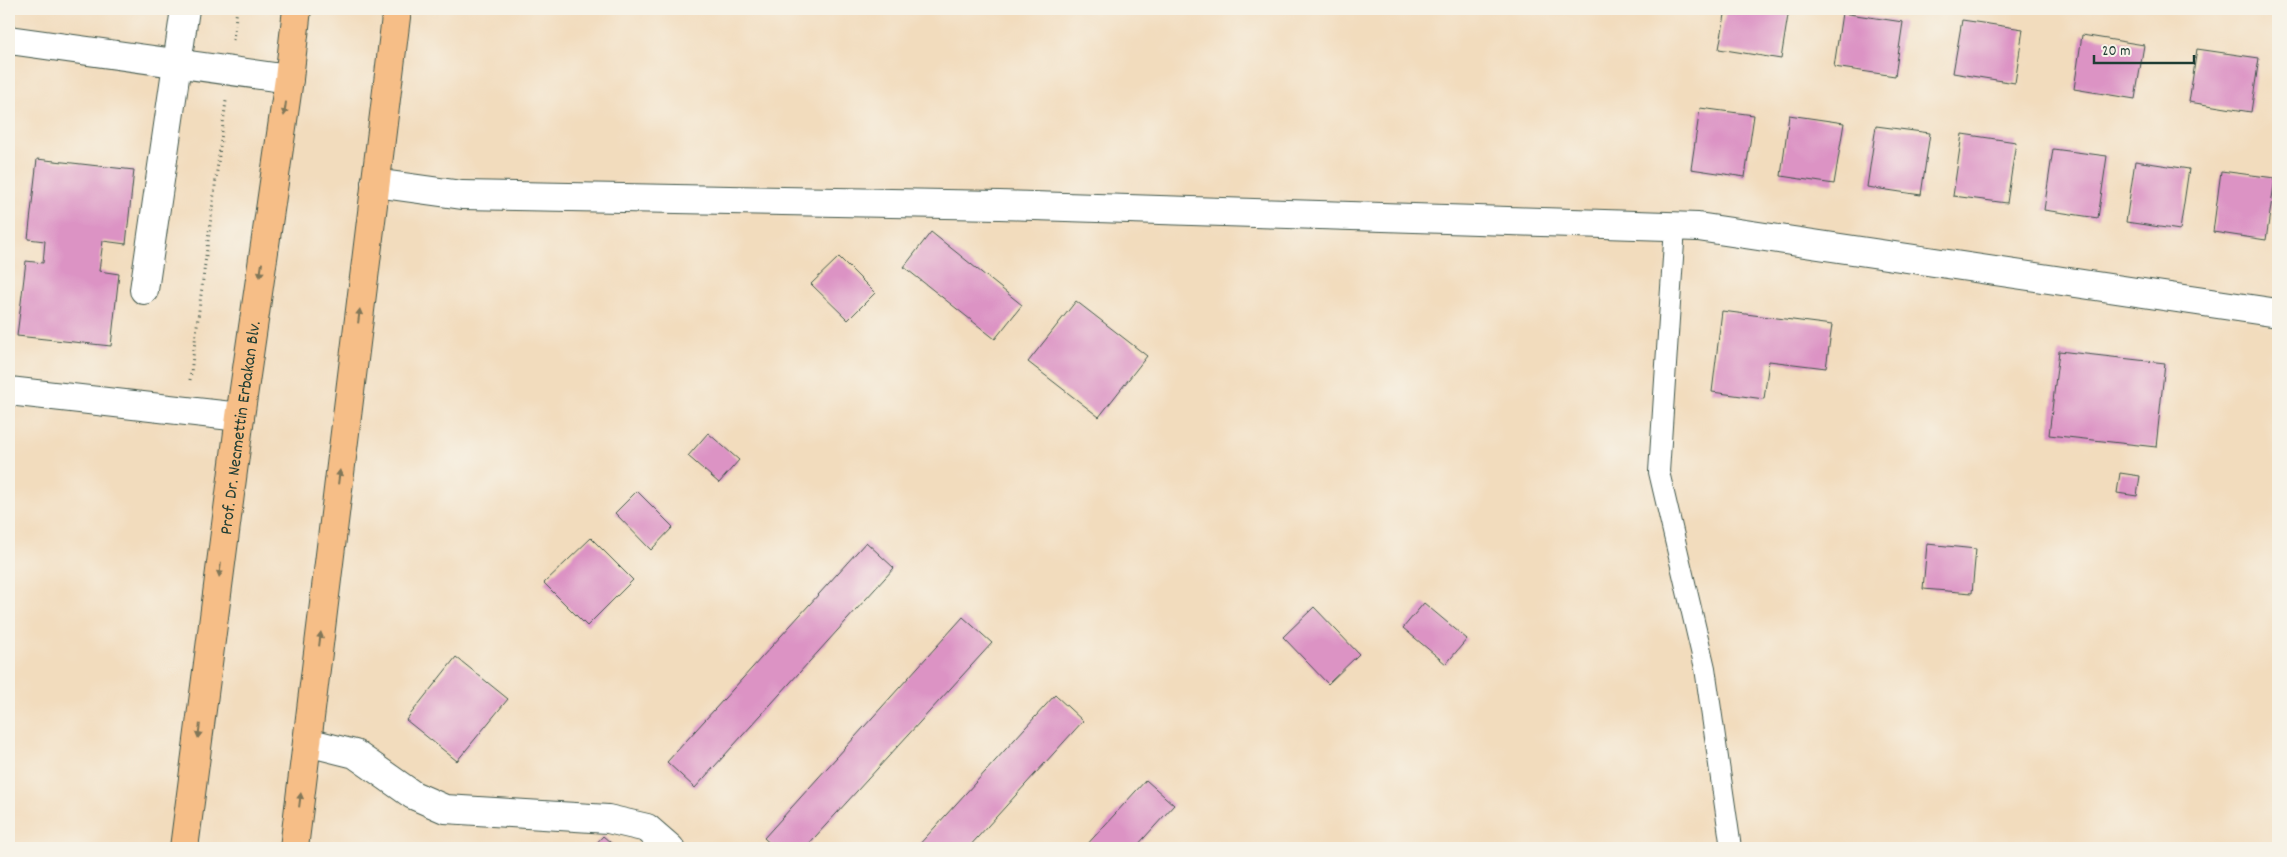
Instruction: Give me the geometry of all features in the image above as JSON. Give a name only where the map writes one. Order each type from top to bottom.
[{"type":"main road","name":"Prof. Dr. Necmettin Erbakan Blv.","points":[[184,848],[240,417],[289,80],[297,9]]},
{"type":"main road","points":[[294,848],[397,9]]},
{"type":"street","points":[[144,290],[185,9]]},
{"type":"street","points":[[9,40],[289,80]]},
{"type":"street","points":[[375,183],[462,195],[999,205],[1698,227],[2278,313]]},
{"type":"street","points":[[9,391],[240,417]]},
{"type":"street","points":[[307,742],[355,754],[413,796],[445,810],[608,819],[648,828],[670,848]]},
{"type":"lane","points":[[1675,227],[1659,472],[1705,668],[1731,848]]},
{"type":"path","points":[[186,411],[230,71]]},
{"type":"building","points":[[1726,9],[1789,9],[1781,59],[1719,49]]},
{"type":"building","points":[[1842,13],[1903,22],[1895,76],[1834,67]]},
{"type":"building","points":[[1962,20],[2023,29],[2015,83],[1953,73]]},
{"type":"building","points":[[2082,35],[2144,45],[2135,99],[2074,89]]},
{"type":"building","points":[[2197,49],[2259,58],[2251,112],[2189,102]]},
{"type":"building","points":[[1700,108],[1754,115],[1745,177],[1691,169]]},
{"type":"building","points":[[1789,115],[1844,123],[1834,184],[1781,176]]},
{"type":"building","points":[[1876,126],[1930,133],[1921,195],[1867,187]]},
{"type":"building","points":[[1962,134],[2016,142],[2007,203],[1953,196]]},
{"type":"building","points":[[2053,149],[2107,156],[2098,218],[2044,210]]},
{"type":"building","points":[[37,159],[134,170],[126,244],[103,241],[99,271],[119,274],[111,346],[17,336],[26,261],[43,263],[45,241],[28,239]]},
{"type":"building","points":[[2135,161],[2189,169],[2180,230],[2126,222]]},
{"type":"building","points":[[2221,171],[2275,178],[2266,240],[2213,232]]},
{"type":"building","points":[[931,232],[1022,305],[995,339],[904,267]]},
{"type":"building","points":[[839,257],[875,293],[848,320],[811,284]]},
{"type":"building","points":[[1076,301],[1147,356],[1099,417],[1028,362]]},
{"type":"building","points":[[1722,311],[1832,325],[1826,368],[1769,361],[1764,399],[1712,392]]},
{"type":"building","points":[[2059,351],[2165,363],[2156,447],[2049,435]]},
{"type":"building","points":[[708,433],[739,460],[719,483],[688,456]]},
{"type":"building","points":[[2120,473],[2140,476],[2137,496],[2117,493]]},
{"type":"building","points":[[637,491],[673,527],[651,550],[615,513]]},
{"type":"building","points":[[591,538],[633,580],[587,626],[544,583]]},
{"type":"building","points":[[866,542],[894,568],[695,788],[667,762]]},
{"type":"building","points":[[1927,544],[1976,549],[1972,593],[1923,589]]},
{"type":"building","points":[[1424,603],[1467,639],[1446,664],[1403,628]]},
{"type":"building","points":[[1314,607],[1359,654],[1328,684],[1283,637]]},
{"type":"building","points":[[963,617],[992,643],[805,848],[775,848],[764,838]]},
{"type":"building","points":[[456,657],[508,699],[457,761],[406,720]]},
{"type":"building","points":[[1055,695],[1083,721],[968,848],[916,848]]},
{"type":"building","points":[[1146,780],[1174,805],[1135,848],[1084,848]]},
{"type":"building","points":[[603,836],[617,848],[592,848]]}]
